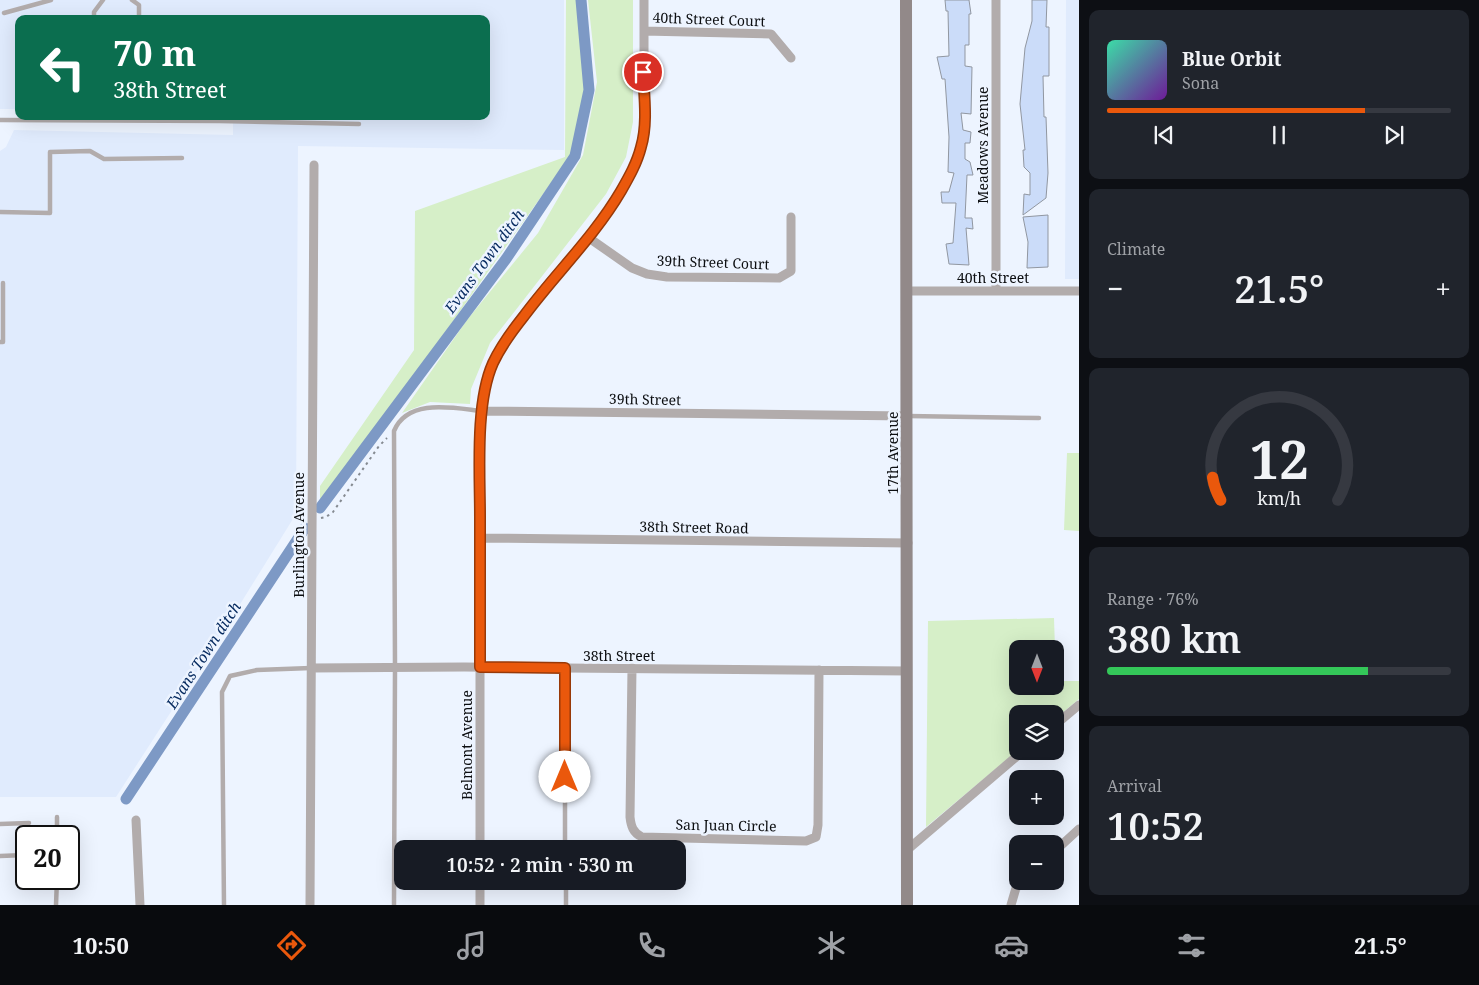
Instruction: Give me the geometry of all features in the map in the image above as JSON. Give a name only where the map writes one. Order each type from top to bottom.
[{"type":"main road","name":"17th Avenue","points":[[906,0],[907,905]]},
{"type":"street","name":"Belmont Avenue","points":[[480,840],[481,411],[487,381],[493,364],[508,337],[532,304],[588,238],[613,204],[633,170],[642,146],[644,126],[644,0]]},
{"type":"street","name":"Meadows Avenue","points":[[996,0],[996,290]]},
{"type":"street","name":"40th Street Court","points":[[644,31],[771,34],[792,58]]},
{"type":"street","name":"Burlington Avenue","points":[[310,905],[314,165]]},
{"type":"street","name":"39th Street Court","points":[[588,238],[632,268],[647,274],[667,277],[779,278],[791,271],[791,217]]},
{"type":"street","name":"40th Street","points":[[907,290],[1079,291]]},
{"type":"street","name":"39th Street","points":[[481,411],[907,416]]},
{"type":"street","name":"38th Street Road","points":[[480,538],[908,544]]},
{"type":"street","name":"38th Street","points":[[311,668],[480,667],[907,671]]},
{"type":"street","name":"San Juan Circle","points":[[632,668],[630,817],[631,826],[636,835],[642,837],[806,841],[816,838],[818,825],[819,670]]},
{"type":"street","points":[[1064,718],[1079,705]]},
{"type":"street","points":[[907,850],[1012,760]]},
{"type":"street","points":[[136,820],[140,905]]},
{"type":"street","points":[[1064,843],[1079,829]]},
{"type":"street","points":[[480,890],[480,905]]},
{"type":"street","points":[[1011,905],[1015,890]]},
{"type":"lane","points":[[31,0],[36,5]]},
{"type":"lane","points":[[4,14],[51,0]]},
{"type":"lane","points":[[94,15],[102,0]]},
{"type":"lane","points":[[132,0],[139,5],[139,15]]},
{"type":"lane","points":[[0,120],[15,120]]},
{"type":"lane","points":[[188,120],[359,124]]},
{"type":"lane","points":[[0,212],[50,213],[50,152],[90,151],[104,159],[182,158]]},
{"type":"lane","points":[[0,342],[3,342],[3,283]]},
{"type":"lane","name":"39th Street","points":[[394,431],[397,423],[402,418],[409,413],[425,408],[448,407],[481,411]]},
{"type":"lane","points":[[907,416],[1040,418]]},
{"type":"lane","points":[[394,431],[396,668],[394,905]]},
{"type":"lane","name":"38th Street","points":[[224,905],[222,692],[230,676],[250,670],[311,668]]},
{"type":"lane","points":[[565,668],[565,840]]},
{"type":"lane","points":[[57,817],[57,825]]},
{"type":"lane","points":[[0,824],[29,823]]},
{"type":"lane","points":[[0,856],[15,855]]},
{"type":"lane","points":[[56,905],[57,890]]},
{"type":"lane","points":[[566,890],[566,905]]},
{"type":"path","points":[[312,519],[326,517],[333,512],[378,446],[394,431]]},
{"type":"shaded area","points":[[0,0],[564,0],[564,150],[298,146],[296,514],[116,797],[0,797],[0,151],[6,147],[14,130],[233,135],[233,120],[490,120],[490,15],[15,15],[15,109],[0,109]]},
{"type":"shaded area","points":[[1066,0],[1079,0],[1079,279],[1065,279]]},
{"type":"green space","points":[[566,0],[578,0],[586,89],[570,156],[412,379],[320,502],[320,486],[414,350],[415,211],[565,157]]},
{"type":"green space","points":[[588,0],[633,0],[633,122],[626,157],[606,194],[490,343],[471,389],[470,404],[430,402],[402,413],[467,320],[538,233],[583,155],[597,82]]},
{"type":"green space","points":[[1067,453],[1079,453],[1079,531],[1064,530]]},
{"type":"green space","points":[[1054,618],[1055,640],[1009,640],[1009,695],[1064,695],[1064,681],[1079,681],[1079,699],[1064,712],[1064,705],[1009,705],[1009,758],[926,827],[928,621]]},
{"type":"building","points":[[945,0],[969,0],[971,14],[969,14],[969,45],[965,45],[965,66],[972,67],[971,114],[961,113],[963,130],[971,132],[970,143],[965,143],[965,159],[970,162],[973,175],[967,175],[965,218],[972,218],[973,229],[966,228],[969,265],[949,264],[946,244],[953,243],[956,203],[942,203],[941,192],[949,192],[954,173],[948,172],[949,137],[945,79],[942,79],[937,57],[949,56],[948,11],[946,11]]},
{"type":"building","points":[[1032,0],[1047,0],[1046,27],[1049,27],[1049,76],[1043,76],[1048,173],[1046,198],[1023,215],[1024,194],[1030,195],[1030,173],[1024,167],[1023,150],[1025,150],[1020,104],[1025,48],[1032,21]]},
{"type":"building","points":[[1048,215],[1048,267],[1027,268],[1028,242],[1023,217]]},
{"type":"waterway","name":"Evans Town ditch","points":[[320,508],[506,259],[575,156],[589,90],[581,0]]},
{"type":"waterway","name":"Evans Town ditch","points":[[126,799],[305,528]]},
{"type":"route","points":[[565,777],[565,668],[480,667],[481,411],[487,381],[493,364],[508,337],[532,304],[588,238],[613,204],[633,170],[642,146],[644,126],[643,72]]}]
